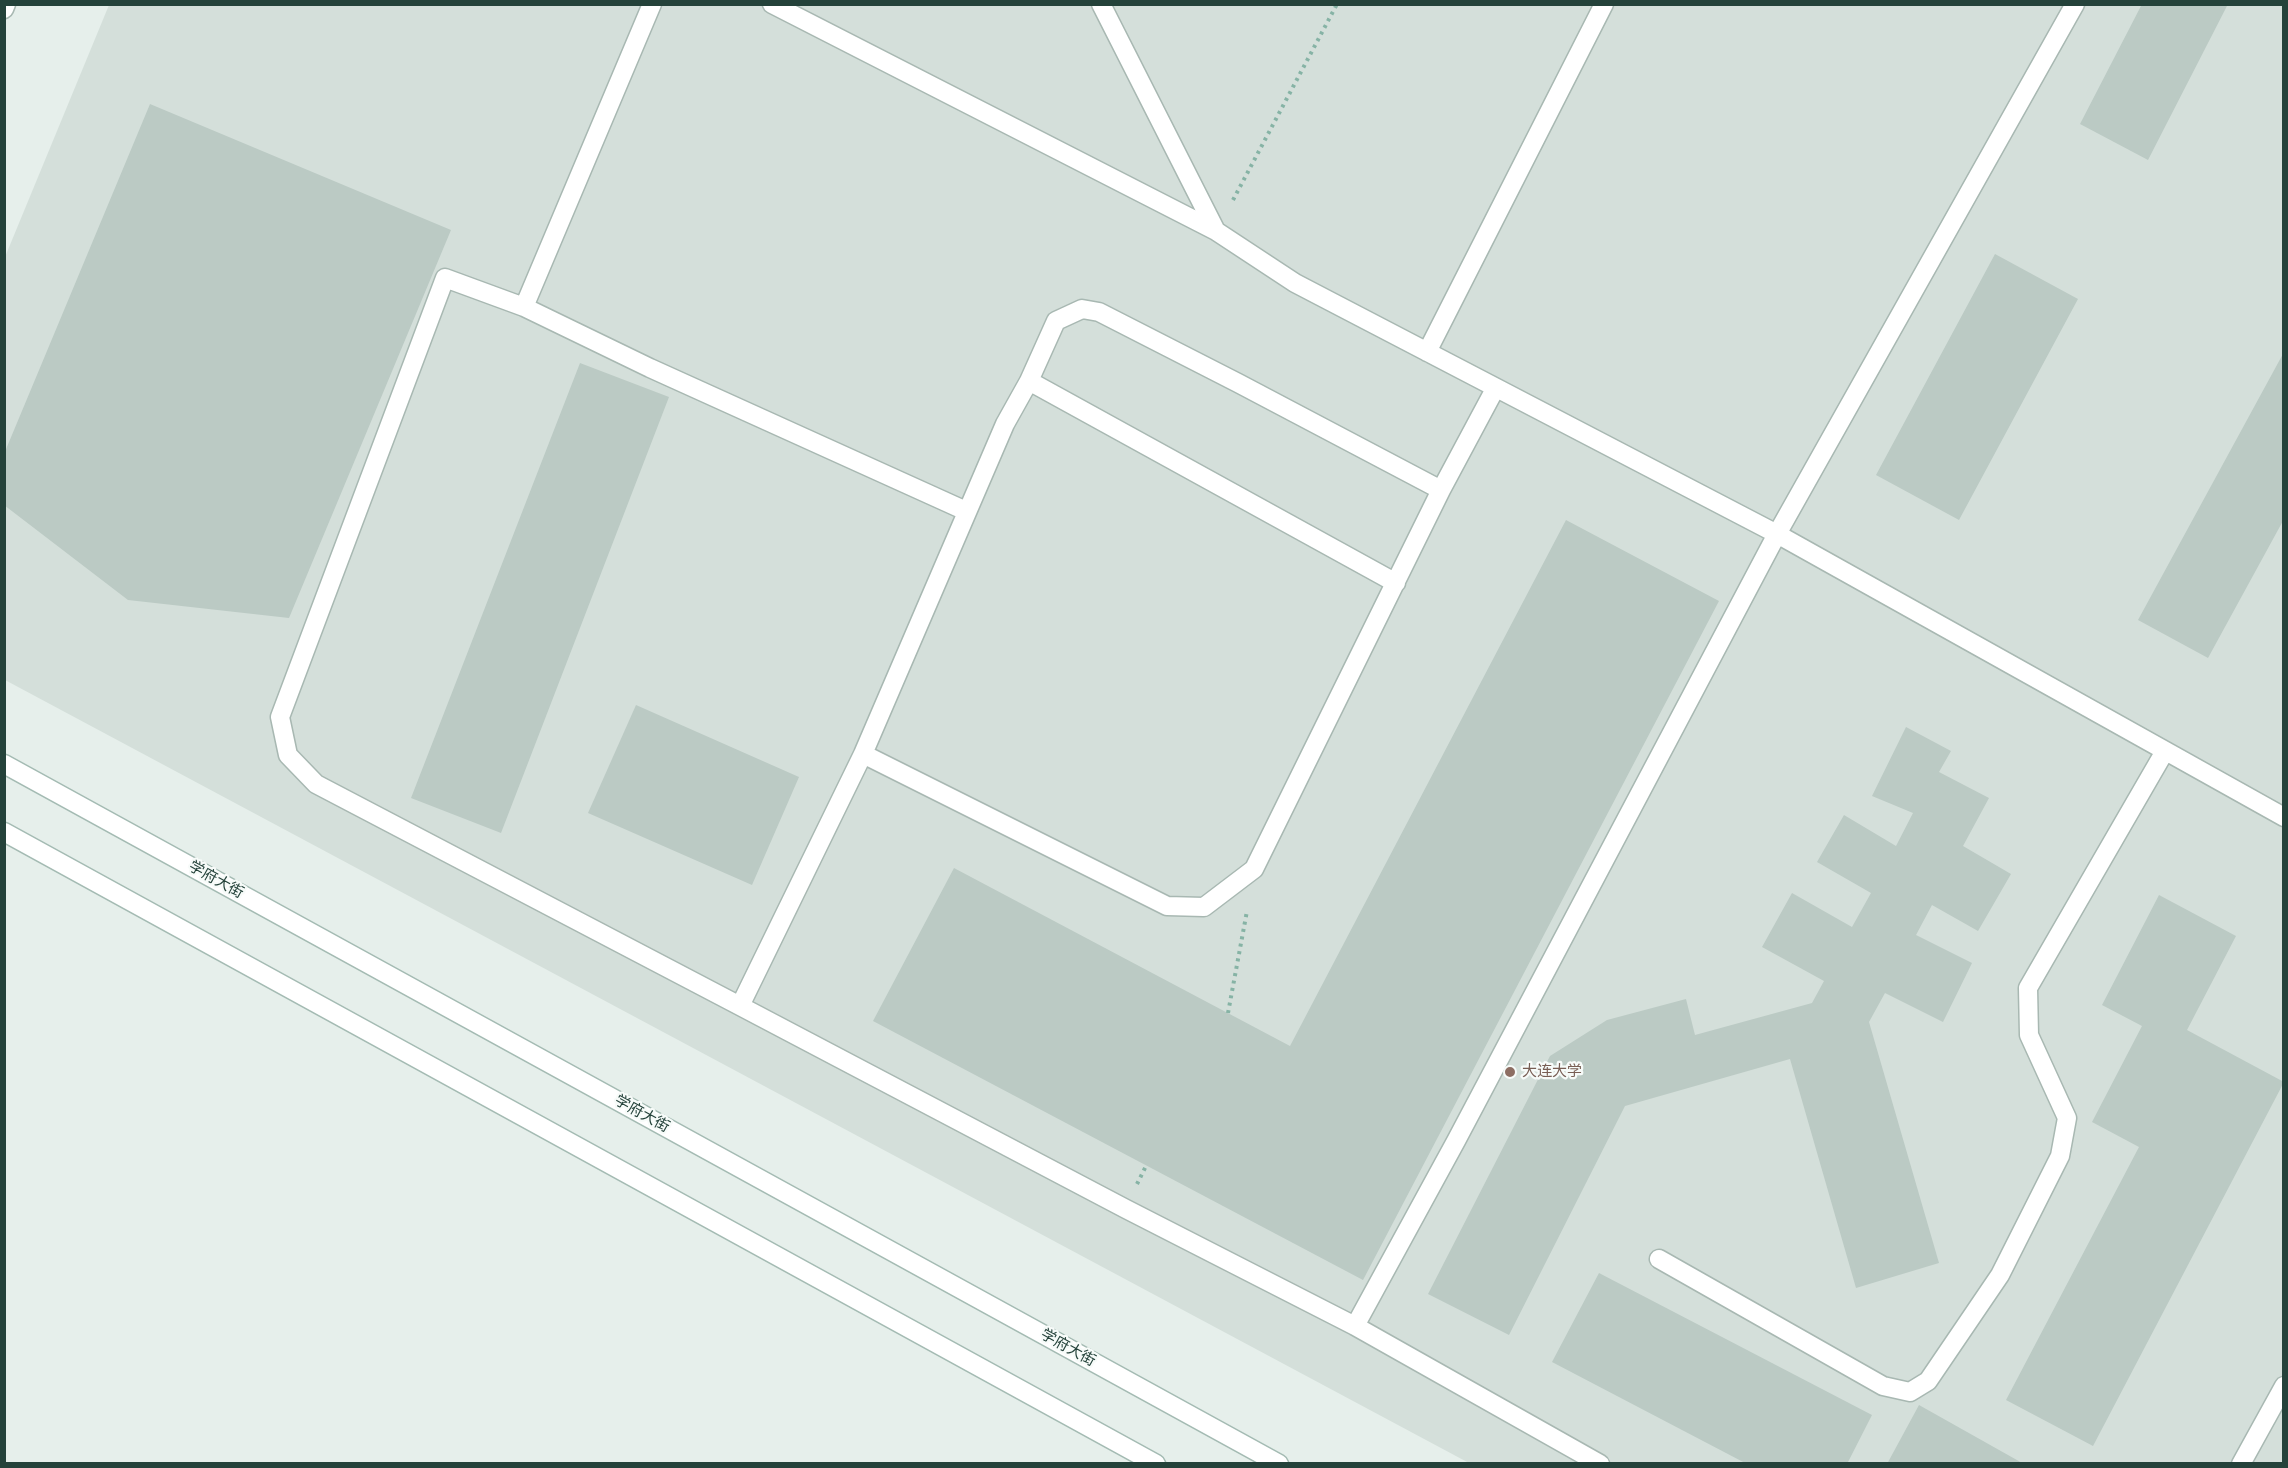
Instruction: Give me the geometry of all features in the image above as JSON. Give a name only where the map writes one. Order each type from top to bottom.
[{"type":"main road","points":[[524,307],[652,4]]},
{"type":"main road","points":[[772,4],[1216,231],[1294,283],[1777,534],[2283,817]]},
{"type":"main road","points":[[1101,4],[1216,231]]},
{"type":"main road","points":[[1426,352],[1604,4]]},
{"type":"main road","points":[[1355,1326],[1456,1142],[1777,534],[2075,4]]},
{"type":"main road","points":[[966,512],[650,368],[524,307],[445,278],[280,717],[288,755],[316,784],[1126,1209],[1355,1326],[1600,1464]]},
{"type":"main road","points":[[740,1006],[863,754],[1005,424],[1029,381],[1056,321],[1082,309],[1099,312],[1441,490]]},
{"type":"main road","points":[[1029,381],[1396,583]]},
{"type":"main road","points":[[863,754],[1167,906],[1203,908],[1254,869],[1441,490],[1495,389]]},
{"type":"main road","points":[[1659,1259],[1883,1386],[1910,1392],[1928,1381],[2000,1275],[2060,1156],[2067,1118],[2029,1035],[2028,988],[2165,751]]},
{"type":"main road","name":"学府大街","points":[[4,764],[1279,1464]]},
{"type":"main road","points":[[4,832],[1156,1464]]},
{"type":"main road","points":[[2241,1464],[2283,1386]]},
{"type":"path","points":[[1216,231],[1337,4]]},
{"type":"path","points":[[1228,1013],[1254,869]]},
{"type":"shaded area","name":"大连大学","points":[[109,5],[2283,5],[2283,1463],[1469,1463],[5,680],[5,257]]},
{"type":"building","points":[[2142,4],[2228,4],[2148,160],[2080,124]]},
{"type":"building","points":[[150,104],[451,230],[289,618],[128,600],[4,505],[4,454]]},
{"type":"building","points":[[1995,254],[2078,299],[1959,520],[1876,475]]},
{"type":"building","points":[[2284,352],[2284,519],[2208,658],[2138,620]]},
{"type":"building","points":[[580,363],[669,397],[501,833],[411,798]]},
{"type":"building","points":[[1566,520],[1719,601],[1363,1280],[873,1021],[954,868],[1290,1046]]},
{"type":"building","points":[[636,705],[799,777],[752,885],[588,813]]},
{"type":"building","points":[[1906,727],[1951,751],[1939,772],[1989,798],[1963,846],[2011,874],[1978,931],[1932,905],[1916,935],[1972,963],[1943,1022],[1885,993],[1869,1022],[1939,1263],[1856,1288],[1790,1059],[1625,1106],[1509,1335],[1428,1294],[1550,1056],[1607,1020],[1686,999],[1695,1035],[1812,1003],[1824,981],[1762,947],[1792,893],[1852,927],[1871,893],[1817,862],[1844,815],[1896,846],[1913,813],[1872,796]]},
{"type":"building","points":[[2159,895],[2236,936],[2187,1030],[2284,1082],[2093,1446],[2006,1400],[2139,1147],[2092,1122],[2142,1026],[2102,1005]]},
{"type":"building","points":[[1599,1273],[1872,1415],[1847,1464],[1747,1464],[1552,1362]]},
{"type":"building","points":[[1919,1405],[2024,1464],[1887,1464]]},
{"type":"place","name":"大连大学","points":[[1510,1072]]}]
